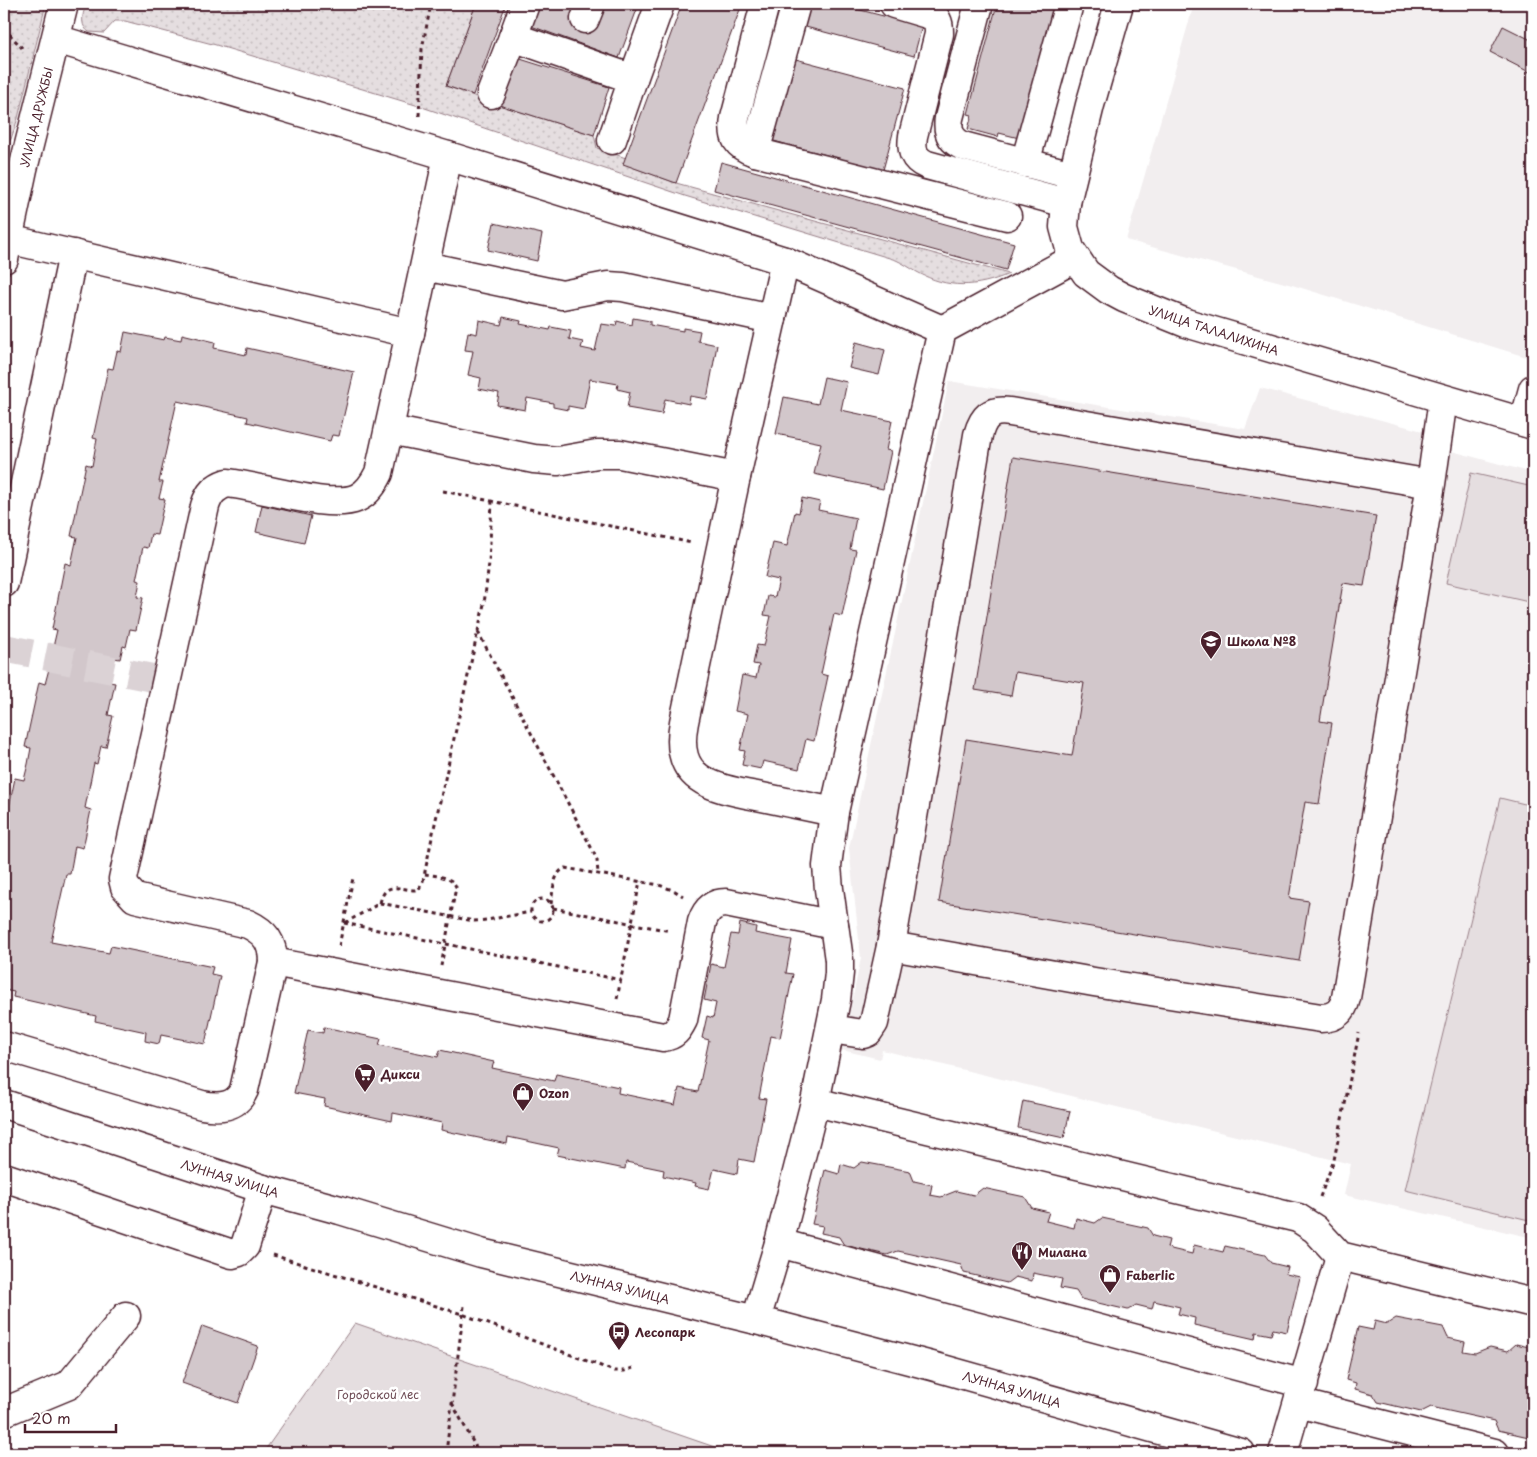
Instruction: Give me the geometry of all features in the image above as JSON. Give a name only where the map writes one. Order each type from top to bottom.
[{"type":"street","name":"УЛИЦА ДРУЖБЫ","points":[[6,249],[13,167],[56,39],[64,4]]},
{"type":"street","points":[[492,94],[525,4]]},
{"type":"street","points":[[612,140],[660,4]]},
{"type":"street","points":[[765,4],[734,126],[736,140],[740,145],[756,152],[1007,216]]},
{"type":"street","points":[[756,152],[796,4]]},
{"type":"street","points":[[894,4],[934,16],[940,27],[913,136],[912,152],[915,157],[927,165],[1066,203]]},
{"type":"street","points":[[979,4],[951,108],[948,125],[951,138],[963,146],[1072,176]]},
{"type":"street","points":[[1025,163],[1069,4]]},
{"type":"street","name":"УЛИЦА ТАЛАЛИХИНА","points":[[1119,4],[1066,203],[1064,227],[1070,248],[1086,273],[1109,290],[1141,306],[1215,333],[1528,424]]},
{"type":"street","points":[[513,36],[633,79]]},
{"type":"street","points":[[56,39],[448,156],[785,261],[942,330]]},
{"type":"street","points":[[4,1046],[211,1107],[227,1106],[238,1100],[244,1090],[273,962],[273,951],[270,941],[257,928],[248,924],[135,898],[125,887],[124,872],[208,497],[213,490],[227,483],[335,502],[357,498],[374,483],[379,473],[390,430],[448,156]]},
{"type":"street","points":[[6,249],[73,254],[410,332]]},
{"type":"street","points":[[4,583],[73,254]]},
{"type":"street","points":[[756,1320],[779,1243],[815,1102],[831,1029],[839,973],[827,866],[834,812],[942,330],[1075,258]]},
{"type":"street","points":[[785,261],[720,549],[681,734],[683,756],[688,767],[695,775],[714,787],[834,812]]},
{"type":"street","points":[[424,266],[562,295],[608,286],[623,287],[772,319]]},
{"type":"street","points":[[1528,424],[1533,389]]},
{"type":"street","points":[[891,946],[1094,982],[1321,1018],[1337,1015],[1342,1010],[1346,998],[1431,484],[1443,399]]},
{"type":"street","points":[[831,1029],[863,1034],[868,1032],[876,1017],[891,946],[978,435],[983,420],[988,415],[994,412],[1010,412],[1431,484]]},
{"type":"street","points":[[390,430],[534,459],[558,461],[597,454],[620,454],[736,477]]},
{"type":"street","points":[[273,962],[663,1037],[670,1036],[675,1032],[682,1020],[702,925],[713,906],[719,903],[726,903],[834,925]]},
{"type":"street","points":[[815,1102],[1298,1218],[1315,1229],[1340,1256],[1533,1302]]},
{"type":"street","name":"ЛУННАЯ УЛИЦА","points":[[4,1104],[262,1189],[340,1210],[480,1253],[756,1320],[932,1366],[1241,1453]]},
{"type":"street","points":[[4,1177],[232,1254],[239,1252],[245,1246],[262,1189]]},
{"type":"street","points":[[779,1243],[1301,1393],[1495,1453]]},
{"type":"street","points":[[1283,1453],[1340,1256]]},
{"type":"street","points":[[4,1412],[69,1385],[126,1316]]},
{"type":"path","points":[[415,146],[420,107],[422,49],[431,4]]},
{"type":"path","points":[[443,491],[720,549]]},
{"type":"path","points":[[380,903],[383,893],[389,888],[415,890],[422,886],[487,586],[492,501]]},
{"type":"path","points":[[478,631],[595,855],[598,874]]},
{"type":"path","points":[[551,904],[556,877],[562,869],[568,868],[659,885],[675,891],[702,925]]},
{"type":"path","points":[[425,874],[449,879],[455,883],[456,890],[435,993]]},
{"type":"path","points":[[344,923],[353,878]]},
{"type":"path","points":[[612,1028],[640,882]]},
{"type":"path","points":[[537,900],[545,900],[551,904],[553,908],[551,917],[542,921],[535,919],[531,912],[532,906],[537,900]]},
{"type":"path","points":[[344,923],[380,903],[480,921],[531,912]]},
{"type":"path","points":[[553,908],[632,924],[702,925]]},
{"type":"path","points":[[344,923],[621,980]]},
{"type":"path","points":[[245,1246],[462,1314],[614,1371],[624,1371],[633,1368]]},
{"type":"path","points":[[446,1453],[464,1306]]},
{"type":"path","points":[[452,1403],[479,1453]]},
{"type":"path","points":[[632,1449],[647,1453]]},
{"type":"shaded area","points":[[1194,4],[1533,4],[1533,359],[1292,285],[1126,240]]},
{"type":"shaded area","name":"Школа №8","points":[[949,381],[1245,429],[1260,388],[1449,438],[1448,450],[1533,473],[1533,1238],[1344,1195],[1351,1164],[882,1050],[880,1059],[842,1050],[861,958],[849,848]]},
{"type":"green space","points":[[4,4],[46,4],[18,118],[11,139],[4,148]]},
{"type":"green space","points":[[86,4],[476,4],[446,86],[594,135],[597,148],[626,158],[624,164],[676,183],[1009,274],[985,282],[962,285],[929,278],[896,260],[685,196],[419,106],[216,45],[125,21],[115,21],[104,33],[89,32],[83,23]]},
{"type":"green space","points":[[1471,473],[1533,487],[1533,603],[1446,583]]},
{"type":"green space","points":[[1500,798],[1533,806],[1533,1221],[1405,1190]]},
{"type":"green space","name":"Городской лес","points":[[355,1323],[732,1453],[263,1453]]},
{"type":"building","points":[[476,4],[506,4],[473,95],[446,86]]},
{"type":"building","points":[[539,4],[639,4],[619,58],[531,26]]},
{"type":"building","points":[[682,4],[742,4],[676,183],[623,164]]},
{"type":"building","points":[[808,4],[837,4],[922,26],[914,56],[802,26]]},
{"type":"building","points":[[997,4],[1055,4],[1019,138],[999,133],[998,137],[968,129],[972,115],[968,114]]},
{"type":"building","points":[[1503,26],[1533,41],[1533,74],[1490,52]]},
{"type":"building","points":[[514,57],[609,87],[594,135],[499,105]]},
{"type":"building","points":[[792,58],[905,88],[883,170],[770,140]]},
{"type":"building","points":[[721,162],[1014,243],[1006,270],[714,190]]},
{"type":"building","points":[[494,223],[542,234],[537,261],[488,250]]},
{"type":"building","points":[[503,317],[521,321],[520,324],[550,330],[551,327],[571,331],[569,339],[583,342],[581,348],[595,351],[601,324],[616,326],[617,321],[632,325],[633,318],[650,321],[650,325],[683,331],[683,328],[700,331],[698,341],[717,345],[707,399],[690,396],[689,404],[665,399],[662,414],[627,408],[630,392],[617,389],[618,384],[590,379],[584,409],[568,406],[568,410],[553,407],[553,403],[527,398],[525,410],[497,405],[499,393],[479,389],[481,378],[468,375],[473,351],[465,350],[468,332],[477,334],[479,320],[501,325]]},
{"type":"building","points":[[125,332],[164,340],[165,337],[181,340],[182,334],[215,342],[214,348],[246,355],[247,348],[354,372],[339,436],[332,435],[330,441],[247,422],[248,417],[177,401],[159,482],[163,482],[159,498],[165,499],[157,535],[151,534],[148,548],[143,547],[136,580],[140,581],[137,597],[143,598],[136,630],[130,629],[126,647],[123,646],[120,659],[114,658],[109,682],[115,683],[108,715],[113,716],[106,747],[101,746],[97,764],[94,763],[85,808],[91,810],[83,848],[75,846],[70,874],[66,874],[51,942],[109,953],[111,946],[213,967],[211,974],[220,976],[205,1044],[161,1035],[159,1044],[145,1041],[146,1032],[95,1021],[96,1016],[13,997],[14,992],[4,990],[4,832],[15,778],[24,780],[28,764],[31,748],[25,747],[39,682],[45,684],[49,669],[59,671],[64,649],[53,647],[57,630],[52,629],[65,563],[71,565],[77,537],[71,536],[86,464],[92,466],[97,439],[93,438],[108,368],[113,369],[117,351],[121,352]]},
{"type":"building","points":[[856,342],[885,350],[879,375],[849,368]]},
{"type":"building","points":[[824,377],[847,382],[841,410],[892,421],[886,450],[891,451],[883,489],[814,474],[821,443],[776,434],[784,397],[818,404]]},
{"type":"building","points":[[1013,457],[1376,516],[1364,586],[1343,583],[1320,721],[1332,723],[1319,804],[1305,802],[1289,898],[1309,901],[1299,961],[939,902],[966,739],[1072,756],[1084,683],[1015,672],[1011,696],[975,690]]},
{"type":"building","points":[[802,498],[820,502],[818,510],[856,518],[850,549],[856,550],[842,616],[834,614],[821,674],[828,676],[814,741],[806,739],[799,769],[763,761],[761,769],[742,765],[745,751],[740,750],[748,714],[735,711],[742,675],[756,678],[759,665],[753,664],[757,645],[764,646],[771,616],[764,615],[768,596],[775,597],[779,580],[765,577],[773,543],[787,546],[795,512],[799,513]]},
{"type":"building","points":[[262,505],[311,516],[304,543],[256,532]]},
{"type":"building","points":[[740,923],[756,927],[755,933],[792,940],[786,973],[793,974],[780,1038],[771,1036],[759,1098],[766,1099],[754,1162],[739,1159],[737,1174],[714,1169],[709,1189],[695,1186],[696,1183],[663,1176],[664,1170],[626,1162],[625,1169],[557,1155],[559,1148],[508,1137],[507,1144],[441,1130],[442,1123],[393,1113],[392,1121],[324,1106],[325,1099],[294,1093],[308,1030],[323,1033],[324,1027],[381,1039],[379,1045],[438,1057],[440,1050],[494,1062],[492,1068],[554,1081],[556,1074],[619,1087],[618,1093],[675,1105],[679,1088],[698,1092],[709,1040],[702,1038],[707,1016],[713,1018],[716,1003],[704,1000],[711,964],[724,967],[731,934],[738,935]]},
{"type":"building","points":[[1023,1101],[1070,1111],[1064,1138],[1018,1128]]},
{"type":"building","points":[[862,1162],[910,1171],[914,1181],[932,1185],[930,1195],[941,1197],[956,1191],[974,1195],[983,1188],[1025,1197],[1032,1208],[1049,1212],[1046,1221],[1074,1228],[1076,1218],[1095,1223],[1102,1218],[1148,1228],[1153,1236],[1169,1240],[1167,1248],[1192,1254],[1194,1245],[1223,1252],[1225,1246],[1265,1255],[1271,1263],[1288,1267],[1286,1274],[1300,1277],[1287,1332],[1273,1329],[1271,1335],[1256,1332],[1255,1339],[1194,1325],[1195,1318],[1178,1314],[1180,1307],[1154,1301],[1152,1309],[1136,1305],[1128,1310],[1081,1299],[1076,1291],[1060,1288],[1062,1279],[1033,1273],[1032,1281],[1015,1277],[1007,1283],[964,1273],[961,1265],[898,1251],[887,1255],[844,1245],[839,1237],[821,1233],[823,1226],[812,1224],[825,1170],[839,1174],[841,1164],[854,1168]]},
{"type":"building","points":[[1396,1318],[1443,1327],[1448,1338],[1465,1342],[1463,1351],[1475,1353],[1490,1347],[1508,1351],[1516,1344],[1533,1348],[1533,1438],[1498,1430],[1494,1421],[1431,1407],[1421,1412],[1378,1402],[1373,1394],[1355,1389],[1356,1383],[1346,1380],[1358,1327],[1373,1330],[1375,1321],[1387,1324]]},
{"type":"building","points":[[202,1326],[258,1346],[238,1403],[182,1383]]},
{"type":"tunnel","points":[[4,648],[167,681]]},
{"type":"place","name":"Школа №8","points":[[1211,660]]},
{"type":"place","name":"Дикси","points":[[365,1093]]},
{"type":"place","name":"Ozon","points":[[523,1112]]},
{"type":"place","name":"Милана","points":[[1022,1271]]},
{"type":"place","name":"Faberlic","points":[[1110,1294]]},
{"type":"place","name":"Лесопарк","points":[[619,1351]]}]
